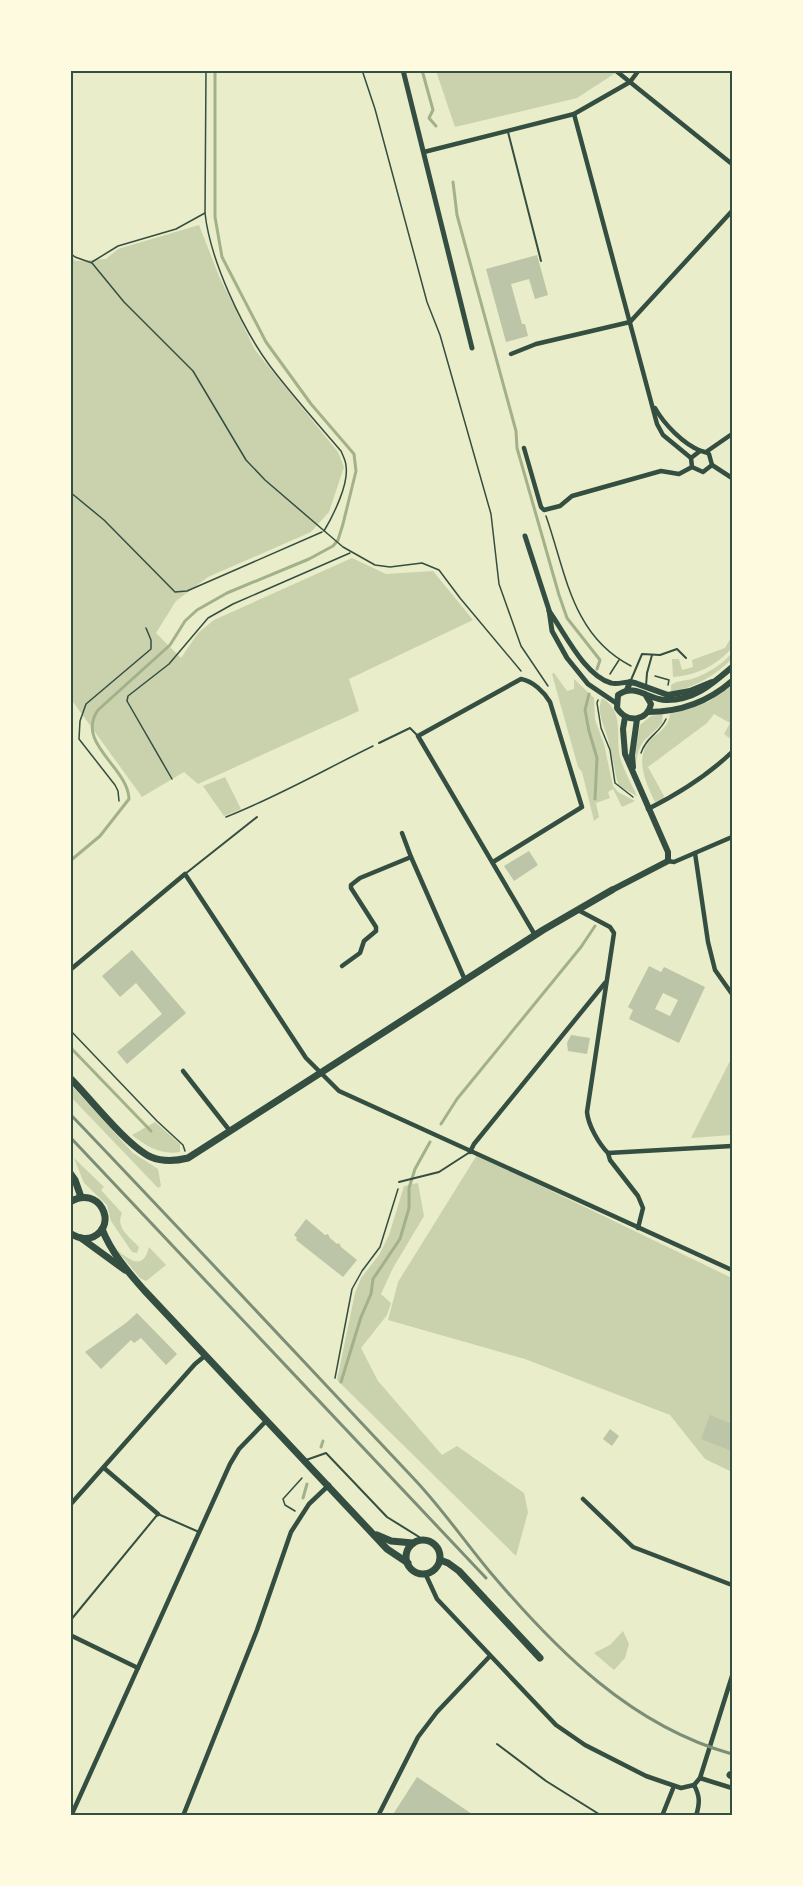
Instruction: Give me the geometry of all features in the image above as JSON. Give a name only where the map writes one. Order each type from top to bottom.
[{"type":"main road","points":[[732,667],[706,690],[680,699],[658,700],[636,691],[627,690],[618,695],[616,703],[625,717],[637,719],[648,712],[667,711],[704,701],[732,681]]},
{"type":"main road","points":[[627,690],[630,682],[668,695],[690,691],[716,681]]},
{"type":"main road","points":[[646,686],[645,694],[651,704],[648,712]]},
{"type":"main road","points":[[70,1078],[145,1154],[173,1161],[188,1158],[535,935],[612,890],[668,861],[668,852],[624,749],[625,717]]},
{"type":"main road","points":[[634,774],[632,755],[637,719]]},
{"type":"main road","points":[[70,1173],[81,1197]]},
{"type":"main road","points":[[70,1202],[81,1197],[93,1199],[102,1207],[105,1219],[102,1229],[95,1236],[74,1237]]},
{"type":"main road","points":[[102,1229],[108,1243],[129,1274],[387,1549],[408,1563],[414,1571],[425,1573],[434,1569],[440,1560],[440,1554],[434,1544],[424,1540],[413,1543],[391,1541],[375,1534]]},
{"type":"main road","points":[[74,1237],[129,1274]]},
{"type":"main road","points":[[408,1563],[407,1552],[413,1543]]},
{"type":"main road","points":[[440,1560],[459,1571],[540,1658]]},
{"type":"street","points":[[403,70],[472,348]]},
{"type":"street","points":[[615,70],[732,164]]},
{"type":"street","points":[[424,152],[574,114],[630,82],[639,70]]},
{"type":"street","points":[[574,114],[657,423],[663,435],[691,458],[692,467]]},
{"type":"street","points":[[511,354],[536,344],[630,322],[732,212]]},
{"type":"street","points":[[652,402],[662,420],[676,434],[711,457],[712,465],[732,478]]},
{"type":"street","points":[[691,458],[732,434]]},
{"type":"street","points":[[524,448],[541,507],[544,510],[560,506],[572,496],[661,471],[680,474],[692,467]]},
{"type":"street","points":[[692,467],[703,472],[712,465]]},
{"type":"street","points":[[525,536],[549,610],[552,631],[567,658],[588,684],[616,703]]},
{"type":"street","points":[[549,610],[591,670],[606,681],[617,684],[630,682]]},
{"type":"street","points":[[493,862],[582,807],[550,702],[526,679],[521,679],[418,736],[535,935]]},
{"type":"street","points":[[648,809],[672,798],[719,765],[732,752]]},
{"type":"street","points":[[402,833],[465,980]]},
{"type":"street","points":[[668,861],[674,862],[732,837]]},
{"type":"street","points":[[695,853],[708,942],[716,970],[732,994]]},
{"type":"street","points":[[342,966],[360,953],[364,941],[376,931],[376,927],[351,888],[353,882],[411,857]]},
{"type":"street","points":[[70,970],[185,874],[306,1058],[339,1091],[732,1270]]},
{"type":"street","points":[[578,910],[613,930],[614,937],[587,1112],[610,1160],[638,1196],[643,1208],[638,1228]]},
{"type":"street","points":[[470,1152],[474,1144],[606,982]]},
{"type":"street","points":[[183,1071],[230,1131]]},
{"type":"street","points":[[608,1153],[732,1146]]},
{"type":"street","points":[[70,1505],[195,1364],[206,1355]]},
{"type":"street","points":[[71,1815],[238,1449],[267,1420]]},
{"type":"street","points":[[104,1468],[158,1514]]},
{"type":"street","points":[[183,1815],[257,1630],[291,1532],[301,1515],[329,1485]]},
{"type":"street","points":[[583,1499],[633,1547],[732,1584]]},
{"type":"street","points":[[425,1573],[437,1599],[556,1725],[585,1745],[608,1757],[646,1776],[674,1786],[681,1788],[694,1785],[700,1778],[732,1676]]},
{"type":"street","points":[[70,1635],[138,1668]]},
{"type":"street","points":[[378,1815],[418,1737],[437,1712],[490,1656]]},
{"type":"street","points":[[700,1778],[732,1788]]},
{"type":"street","points":[[694,1785],[699,1800],[696,1815]]},
{"type":"street","points":[[662,1815],[674,1786]]},
{"type":"lane","points":[[508,132],[541,261]]},
{"type":"lane","points":[[630,682],[642,654],[660,655],[677,649],[686,658]]},
{"type":"lane","points":[[646,686],[652,655]]},
{"type":"lane","points":[[380,743],[410,728],[418,736]]},
{"type":"lane","points":[[185,874],[257,817]]},
{"type":"lane","points":[[399,1182],[439,1172],[470,1152]]},
{"type":"lane","points":[[305,1460],[326,1453],[387,1517],[424,1540]]},
{"type":"lane","points":[[70,1621],[158,1514],[200,1532]]},
{"type":"lane","points":[[497,1744],[546,1781],[602,1815]]},
{"type":"path","points":[[70,492],[104,520],[175,592],[196,587],[323,532],[333,517],[346,478],[346,466],[341,452],[269,364],[220,274],[207,231],[205,213],[207,70]]},
{"type":"path","points":[[362,70],[382,132],[427,302],[440,335],[491,514],[499,584],[521,646],[548,686],[549,690],[545,695]]},
{"type":"path","points":[[92,262],[118,246],[176,229],[205,213]]},
{"type":"path","points":[[70,253],[75,257],[92,262],[124,303],[193,371],[253,469],[323,532],[351,552],[375,565],[390,567],[422,563],[439,570],[526,679]]},
{"type":"path","points":[[70,260],[75,257]]},
{"type":"path","points":[[544,510],[571,595],[583,622],[604,649],[619,660],[606,681]]},
{"type":"path","points":[[172,779],[127,701],[128,696],[169,664],[208,618],[232,604],[351,552]]},
{"type":"path","points":[[119,801],[115,785],[79,739],[80,721],[86,704],[151,649],[151,640],[146,628]]},
{"type":"path","points":[[668,695],[669,680]]},
{"type":"path","points":[[601,693],[597,703],[615,783],[635,798]]},
{"type":"path","points":[[639,759],[643,745],[666,722],[667,711]]},
{"type":"path","points":[[226,817],[286,792],[331,766],[380,743]]},
{"type":"path","points":[[70,1030],[157,1121],[183,1144],[185,1149]]},
{"type":"path","points":[[335,1378],[351,1295],[362,1271],[383,1242],[399,1182]]},
{"type":"path","points":[[301,1515],[285,1505],[283,1499],[302,1478]]},
{"type":"green space","points":[[615,70],[617,72],[577,98],[455,127],[436,71]]},
{"type":"green space","points":[[199,225],[219,276],[255,350],[338,452],[344,467],[329,512],[311,532],[208,577],[176,601],[156,633],[181,658],[198,633],[214,620],[352,558],[386,574],[433,571],[473,620],[349,679],[359,711],[198,784],[184,772],[142,797],[71,699],[70,256],[76,261],[106,259],[118,249]]},
{"type":"green space","points":[[732,636],[732,648],[713,665],[698,672],[673,677],[672,659],[679,659],[682,670],[693,667],[692,660],[725,648]]},
{"type":"green space","points":[[732,653],[732,659],[711,676],[697,684],[671,692],[673,683],[706,673]]},
{"type":"green space","points":[[554,673],[567,691],[574,689],[574,679],[594,698],[595,720],[604,744],[613,786],[618,792],[635,801],[622,807],[613,789],[608,792],[610,798],[596,803],[599,817],[594,821],[582,772],[578,767],[552,674]]},
{"type":"green space","points":[[732,686],[732,740],[724,734],[730,723],[714,714],[707,723],[648,767],[664,796],[663,799],[655,802],[643,768],[642,759],[648,743],[665,726],[670,714],[708,702]]},
{"type":"green space","points":[[602,698],[614,710],[618,724],[620,757],[637,796],[619,786],[600,713]]},
{"type":"green space","points":[[663,714],[662,723],[642,743],[636,762],[635,750],[640,725],[651,716]]},
{"type":"green space","points":[[225,777],[241,809],[224,816],[203,786]]},
{"type":"green space","points":[[732,1057],[732,1135],[691,1138]]},
{"type":"green space","points":[[71,1085],[133,1153],[158,1169],[161,1186],[158,1188],[71,1097]]},
{"type":"green space","points":[[155,1122],[180,1144],[180,1152],[154,1149],[132,1135]]},
{"type":"green space","points":[[477,1155],[732,1278],[732,1472],[705,1459],[670,1415],[525,1359],[388,1320],[398,1282]]},
{"type":"green space","points":[[74,1158],[104,1187],[101,1190],[122,1213],[120,1223],[139,1247],[137,1253],[132,1252],[111,1221],[107,1205],[84,1183]]},
{"type":"green space","points":[[418,1183],[424,1216],[393,1268],[381,1294],[391,1303],[387,1315],[361,1348],[378,1381],[442,1455],[457,1446],[524,1493],[528,1512],[516,1556],[337,1380],[355,1293],[361,1278],[379,1255],[389,1235],[404,1186]]},
{"type":"green space","points":[[149,1247],[166,1265],[146,1281],[140,1278],[117,1250],[131,1260],[140,1261]]},
{"type":"green space","points":[[623,1631],[629,1644],[625,1658],[614,1670],[594,1653],[610,1645]]},
{"type":"building","points":[[537,255],[548,295],[535,299],[529,279],[511,284],[522,324],[525,324],[528,336],[506,342],[486,269]]},
{"type":"building","points":[[529,851],[538,865],[514,881],[504,866]]},
{"type":"building","points":[[132,950],[186,1013],[127,1064],[117,1052],[162,1014],[136,983],[120,997],[102,976]]},
{"type":"building","points":[[649,966],[661,972],[664,967],[705,987],[679,1043],[629,1019],[633,1010],[628,1007]],"holes":[[[663,993],[678,1000],[670,1016],[655,1009]]]},
{"type":"building","points":[[571,1035],[590,1038],[587,1054],[568,1051],[567,1043]]},
{"type":"building","points":[[306,1219],[325,1235],[328,1234],[357,1260],[343,1277],[296,1240],[294,1235]]},
{"type":"building","points":[[137,1313],[177,1354],[166,1365],[141,1338],[134,1343],[131,1340],[101,1369],[85,1352]]},
{"type":"building","points":[[710,1415],[732,1424],[732,1451],[701,1439]]},
{"type":"building","points":[[610,1429],[619,1436],[612,1446],[603,1439]]},
{"type":"building","points":[[417,1777],[475,1816],[392,1816]]},
{"type":"waterway","points":[[70,861],[100,836],[129,799],[126,787],[97,744],[93,733],[93,722],[98,710],[170,645],[185,621],[197,610],[227,593],[309,559],[333,546],[338,540],[343,524],[356,471],[354,454],[311,404],[266,342],[222,257],[215,217],[215,70]]},
{"type":"waterway","points":[[422,70],[433,110],[429,118],[436,126]]},
{"type":"waterway","points":[[453,182],[457,215],[516,431],[517,448],[559,595],[567,618],[600,660],[597,669]]},
{"type":"waterway","points":[[589,694],[585,710],[597,758],[595,799]]},
{"type":"waterway","points":[[441,1124],[457,1099],[581,947],[595,926]]},
{"type":"waterway","points":[[70,1047],[151,1131]]},
{"type":"waterway","points":[[341,1382],[361,1317],[371,1294],[373,1279],[400,1239],[409,1208],[409,1188],[415,1169],[430,1142]]},
{"type":"waterway","points":[[321,1447],[323,1441]]},
{"type":"waterway","points":[[303,1498],[307,1484]]},
{"type":"railway","points":[[70,1114],[416,1481],[490,1572],[541,1629],[598,1682],[628,1705],[661,1725],[695,1741],[732,1754]]},
{"type":"railway","points":[[70,1137],[486,1578]]}]
